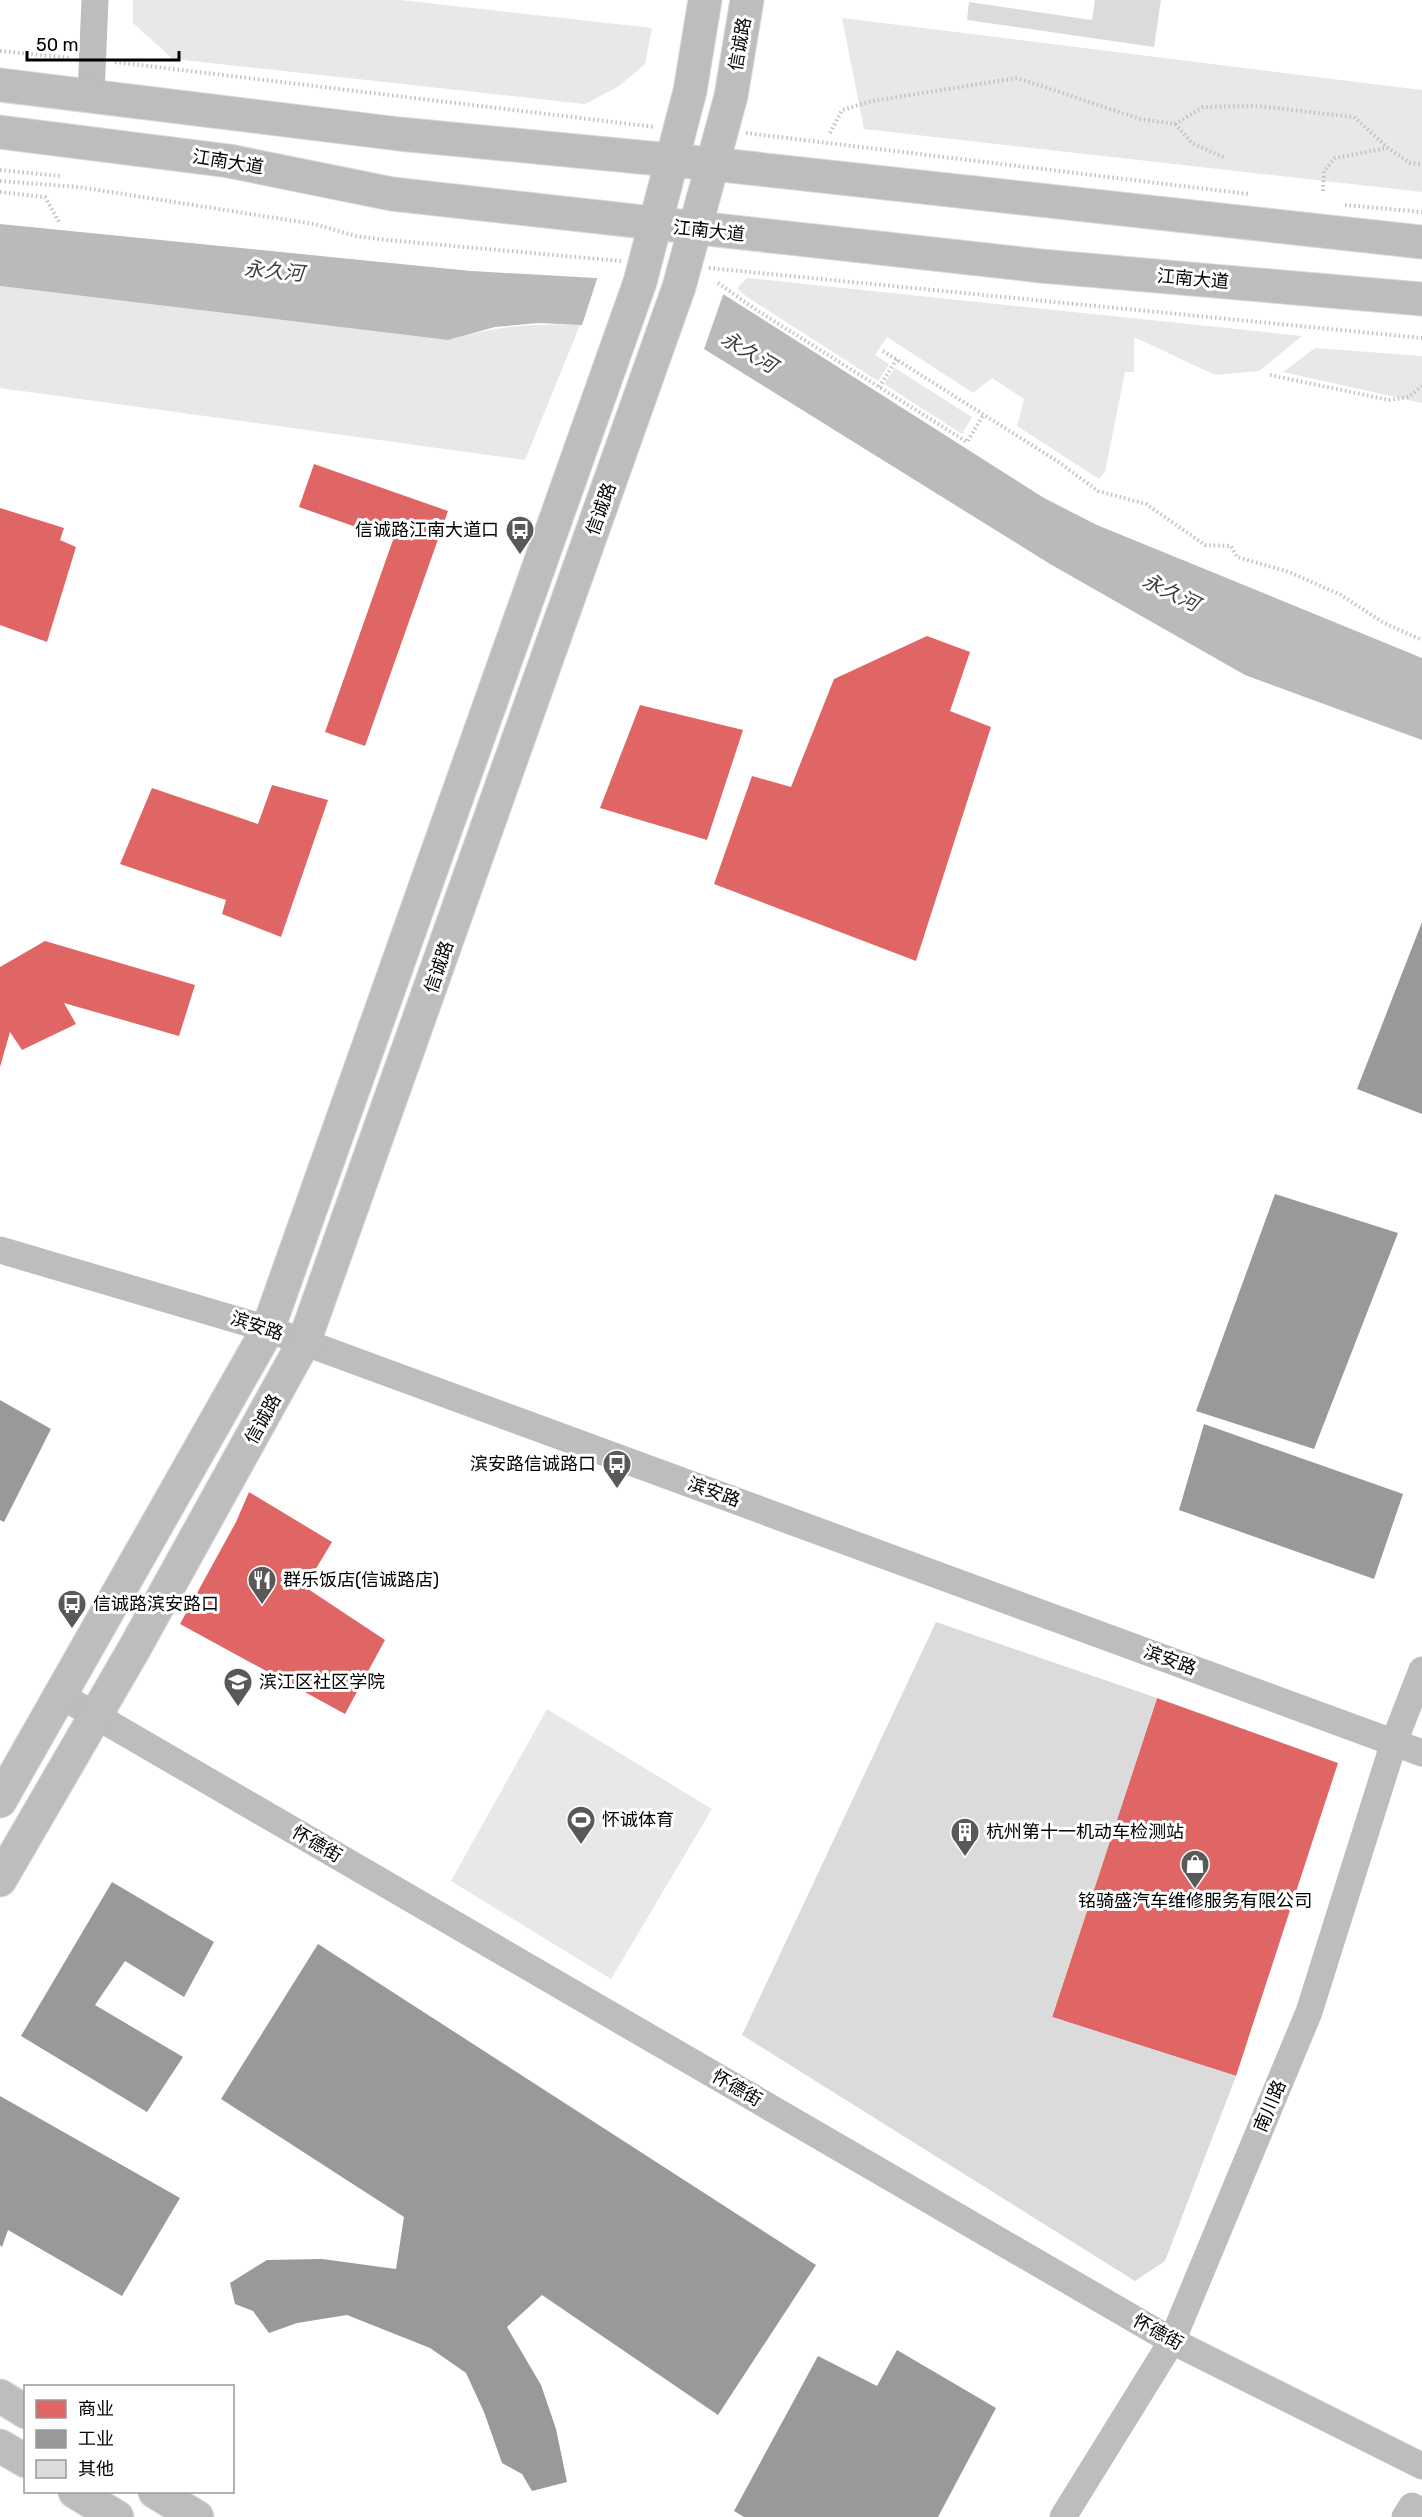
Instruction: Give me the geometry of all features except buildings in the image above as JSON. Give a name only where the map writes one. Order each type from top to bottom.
[{"type":"main road","name":"信诚路","points":[[0,1801],[268,1329],[586,438],[642,273],[690,91],[705,0]]},
{"type":"main road","name":"信诚路","points":[[0,1880],[304,1342],[622,451],[681,277],[731,96],[747,0]]},
{"type":"main road","points":[[0,85],[399,134],[712,164],[1422,242]]},
{"type":"main road","name":"江南大道","points":[[0,132],[228,160],[392,194],[694,230],[1041,266],[1422,299]]},
{"type":"main road","points":[[0,2396],[24,2411]]},
{"type":"main road","points":[[0,2446],[24,2460]]},
{"type":"main road","points":[[77,2493],[117,2517]]},
{"type":"main road","points":[[157,2493],[197,2517]]},
{"type":"street","points":[[91,95],[95,0]]},
{"type":"street","name":"滨安路","points":[[0,1250],[268,1329],[1422,1753]]},
{"type":"street","name":"南川路","points":[[1063,2517],[1172,2341],[1309,2012],[1394,1742],[1422,1670]]},
{"type":"street","name":"怀德街","points":[[60,1695],[1172,2341],[1422,2466]]},
{"type":"street","points":[[1405,2517],[1412,2506],[1422,2511]]},
{"type":"path","points":[[831,132],[842,111],[872,101],[1017,78],[1140,119],[1175,124],[1203,107],[1258,106],[1354,117],[1388,148],[1410,163],[1422,164]]},
{"type":"path","points":[[1175,124],[1192,143],[1225,158]]},
{"type":"path","points":[[1323,191],[1324,171],[1335,158],[1388,148]]},
{"type":"path","points":[[0,170],[60,176]]},
{"type":"path","points":[[0,181],[79,187],[314,224],[356,236],[642,273]]},
{"type":"path","points":[[0,192],[45,197],[59,222]]},
{"type":"path","points":[[681,277],[1422,338]]},
{"type":"path","points":[[718,283],[967,442],[984,414]]},
{"type":"path","points":[[884,351],[1057,461],[1098,491],[1146,504],[1205,545],[1231,546],[1237,557],[1288,572],[1320,586],[1341,596],[1384,623],[1422,640]]},
{"type":"path","points":[[879,387],[897,358]]},
{"type":"path","points":[[1270,375],[1389,400],[1409,397],[1422,386]]},
{"type":"shaded area","points":[[133,0],[400,0],[652,28],[645,64],[619,86],[585,104],[173,59],[133,23]]},
{"type":"shaded area","points":[[842,18],[1422,90],[1422,192],[864,129]]},
{"type":"shaded area","points":[[747,278],[1302,336],[1259,371],[1215,375],[1134,337],[1134,372],[1125,372],[1105,472],[1099,479],[1017,426],[1024,399],[992,378],[973,393],[887,337],[875,355],[889,364],[878,381],[747,297],[737,288]]},
{"type":"shaded area","points":[[0,286],[448,340],[513,326],[580,325],[525,460],[0,388]]},
{"type":"shaded area","points":[[1315,348],[1422,356],[1422,403],[1283,372]]},
{"type":"shaded area","points":[[895,368],[972,417],[962,434],[884,384]]},
{"type":"shaded area","name":"怀诚体育","points":[[547,1709],[712,1809],[611,1979],[451,1881]]},
{"type":"water","name":"永久河","points":[[0,224],[471,271],[595,278],[723,294],[1044,498],[1097,525],[1422,658],[1422,740],[1245,675],[1050,564],[704,349],[580,325],[539,323],[495,327],[448,340],[0,286]]},
{"type":"pier","points":[[598,276],[724,292],[703,352],[581,328]]},
{"type":"place","name":"信诚路江南大道口","points":[[520,556]]},
{"type":"place","name":"滨安路信诚路口","points":[[617,1490]]},
{"type":"place","name":"群乐饭店(信诚路店)","points":[[262,1606]]},
{"type":"place","name":"信诚路滨安路口","points":[[72,1630]]},
{"type":"place","name":"滨江区社区学院","points":[[238,1708]]},
{"type":"place","name":"怀诚体育","points":[[581,1846]]},
{"type":"place","name":"杭州第十一机动车检测站","points":[[965,1858]]},
{"type":"place","name":"铭骑盛汽车维修服务有限公司","points":[[1195,1890]]}]
